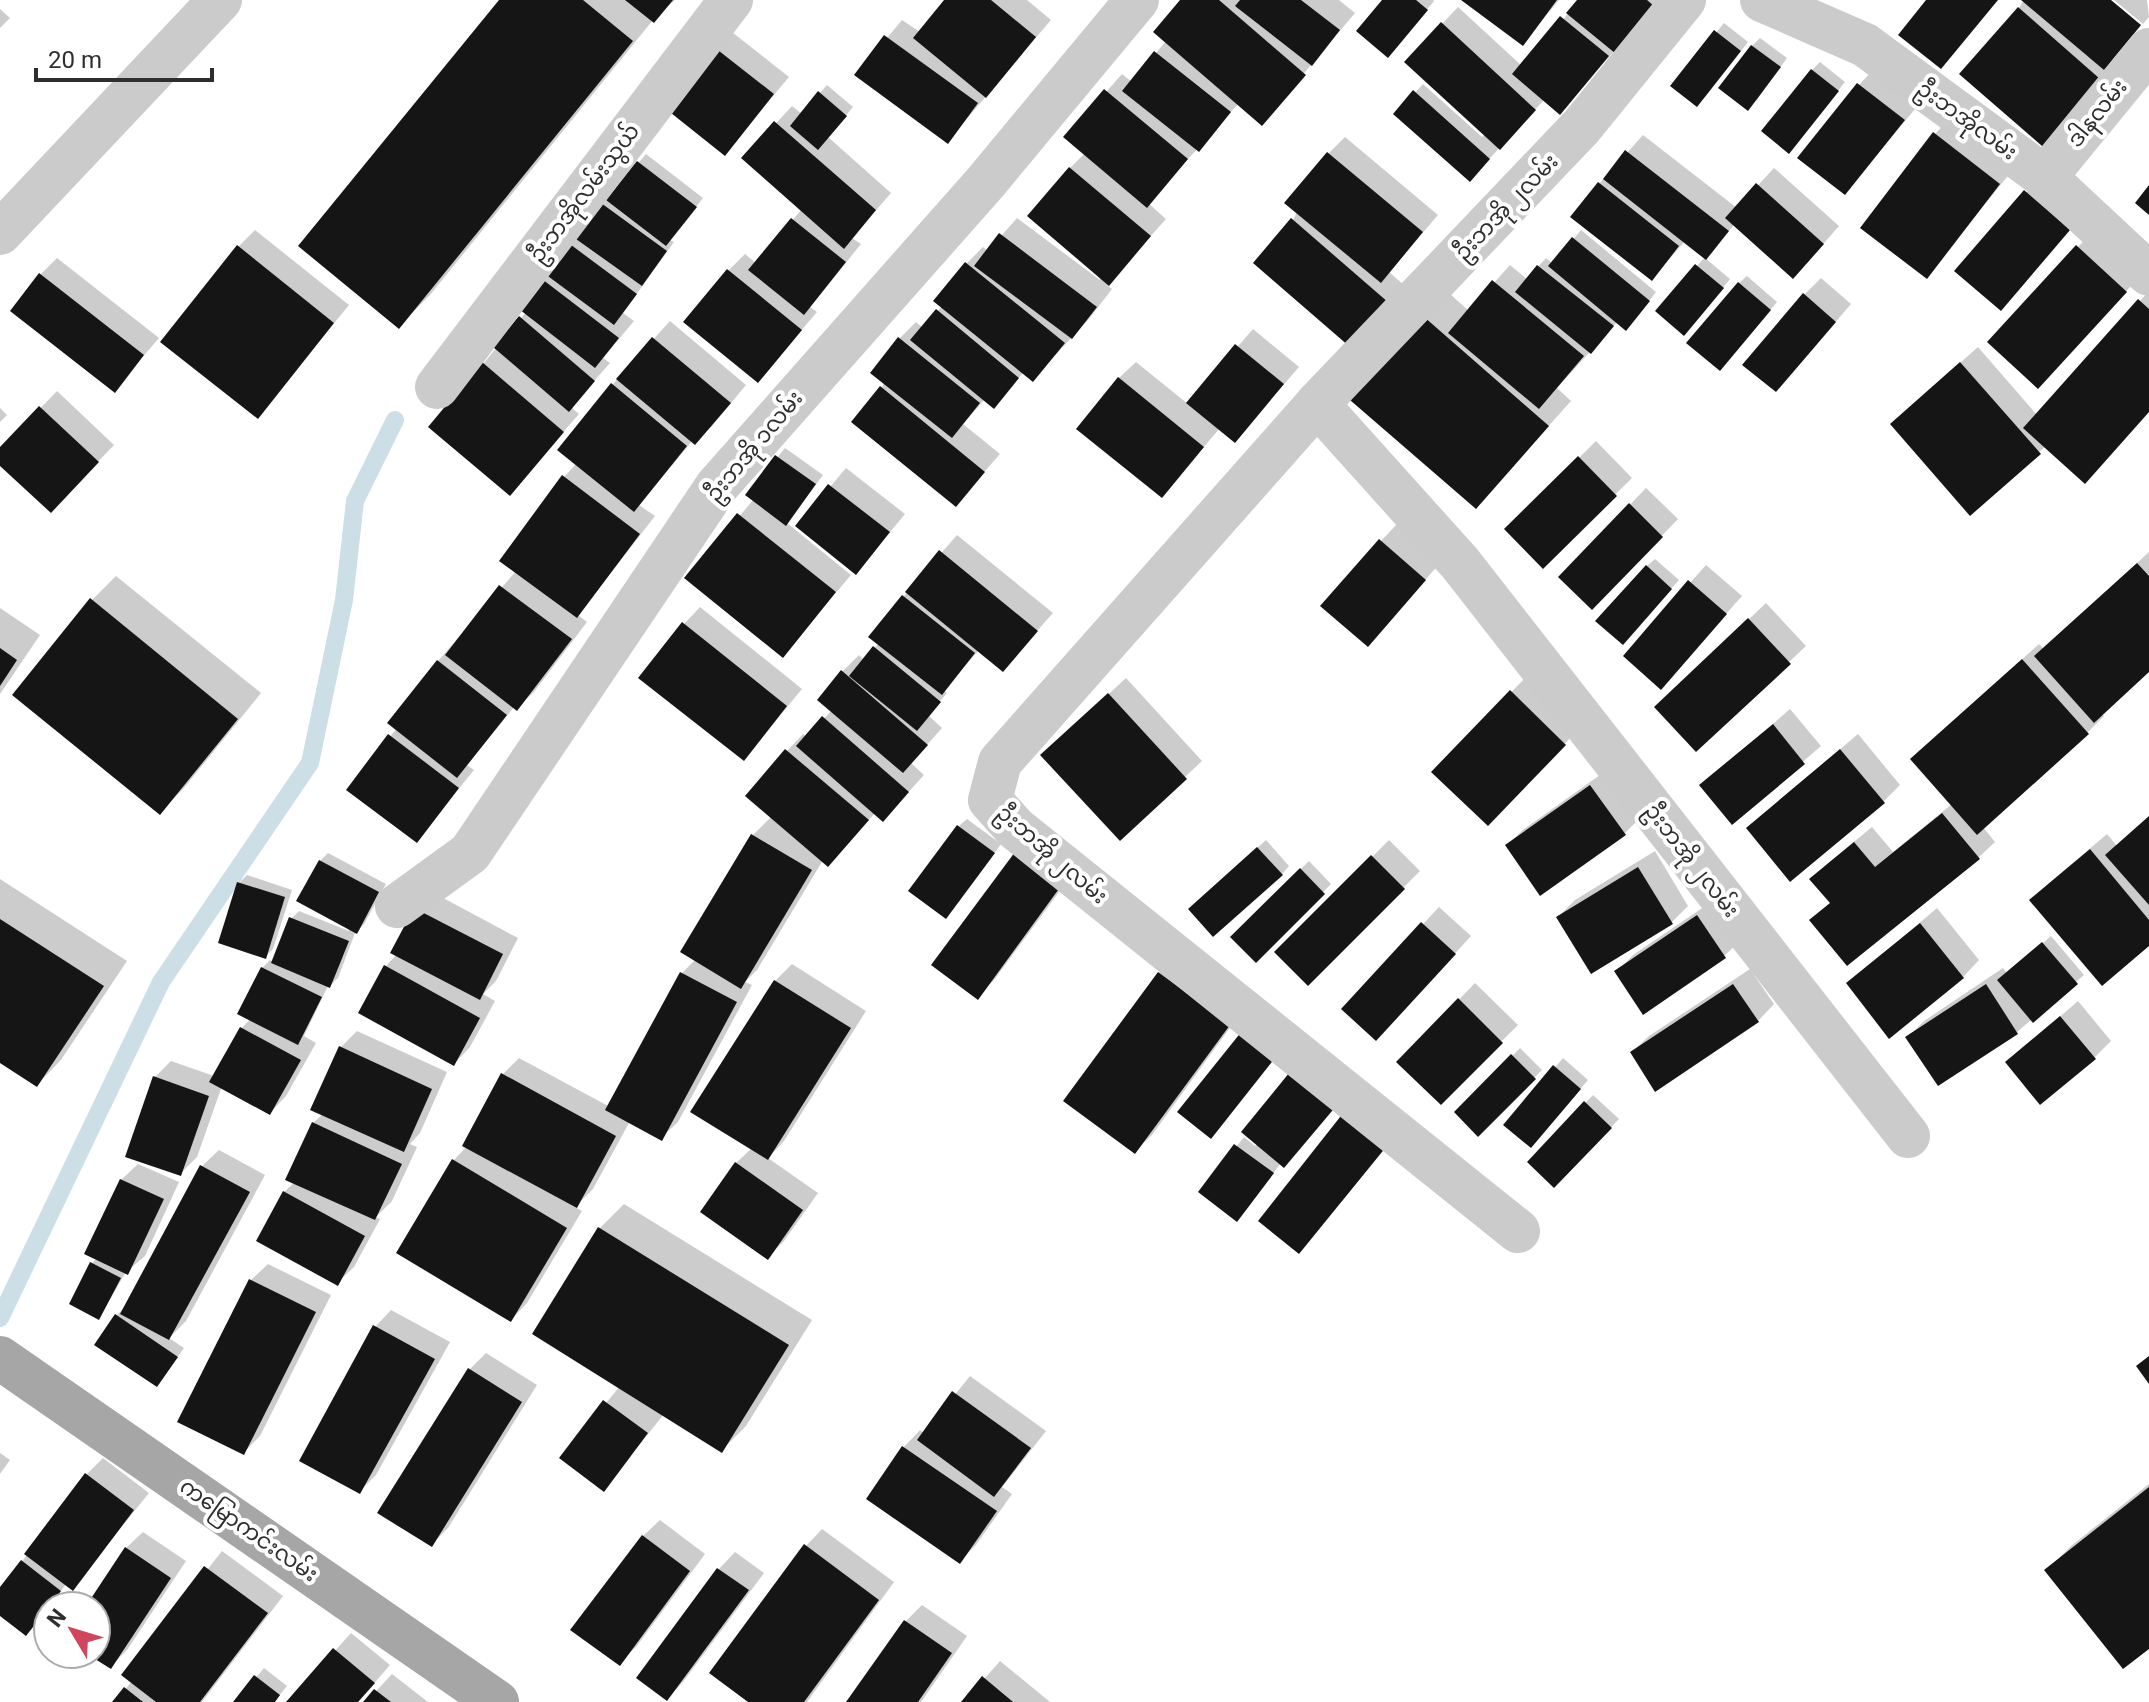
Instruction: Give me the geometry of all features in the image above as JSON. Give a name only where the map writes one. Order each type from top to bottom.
[{"type":"main road","name":"ကမြောကင်းလမ်း","points":[[0,1358],[497,1702]]},
{"type":"street","points":[[0,233],[220,0]]},
{"type":"street","name":"ဦးဘအိုလမ်းသွယ်","points":[[437,387],[731,0]]},
{"type":"street","name":"ဦးဘအို ၁လမ်း","points":[[397,906],[470,853],[717,486],[985,183],[1137,0]]},
{"type":"street","name":"ဦးဘအို ၂လမ်း","points":[[1518,1231],[1027,838],[990,800],[1000,762],[1317,404],[1582,126],[1684,0]]},
{"type":"street","name":"ဦးဘအိုလမ်း","points":[[1762,0],[1865,45],[2045,177],[2149,274]]},
{"type":"street","name":"ဒါနလမ်း","points":[[2045,177],[2149,50]]},
{"type":"street","name":"ဦးဘအို ၂လမ်း","points":[[1317,404],[1460,563],[1908,1136]]},
{"type":"building","points":[[499,0],[583,0],[633,41],[399,329],[298,246]]},
{"type":"building","points":[[625,0],[673,0],[654,23]]},
{"type":"building","points":[[944,0],[991,0],[1036,37],[986,98],[913,38]]},
{"type":"building","points":[[1180,0],[1219,0],[1306,75],[1262,126],[1153,32]]},
{"type":"building","points":[[1240,0],[1301,0],[1340,30],[1312,66],[1235,6]]},
{"type":"building","points":[[1382,0],[1416,0],[1428,10],[1388,58],[1356,31]]},
{"type":"building","points":[[1461,0],[1557,0],[1523,46]]},
{"type":"building","points":[[1577,0],[1647,0],[1661,12],[1621,58],[1566,13]]},
{"type":"building","points":[[1926,0],[1998,0],[1941,69],[1898,35]]},
{"type":"building","points":[[2021,0],[2111,0],[2141,25],[2104,70]]},
{"type":"building","points":[[2018,7],[2108,86],[2050,153],[1959,74]]},
{"type":"building","points":[[1560,16],[1609,56],[1560,115],[1512,74]]},
{"type":"building","points":[[1441,22],[1536,110],[1500,150],[1404,62]]},
{"type":"building","points":[[1714,30],[1741,51],[1697,107],[1670,86]]},
{"type":"building","points":[[884,35],[978,103],[948,144],[854,75]]},
{"type":"building","points":[[1751,45],[1781,67],[1748,111],[1718,88]]},
{"type":"building","points":[[714,47],[774,94],[725,156],[666,109]]},
{"type":"building","points":[[1154,51],[1231,112],[1199,152],[1122,91]]},
{"type":"building","points":[[1811,69],[1839,91],[1789,154],[1761,131]]},
{"type":"building","points":[[1857,83],[1905,120],[1845,195],[1797,158]]},
{"type":"building","points":[[1104,89],[1188,159],[1147,208],[1063,137]]},
{"type":"building","points":[[1413,90],[1490,159],[1470,182],[1393,114]]},
{"type":"building","points":[[818,91],[847,116],[818,150],[790,126]]},
{"type":"building","points":[[774,121],[876,210],[844,249],[741,158]]},
{"type":"building","points":[[1933,132],[2000,184],[1927,279],[1860,228]]},
{"type":"building","points":[[1625,150],[1729,231],[1706,260],[1603,179]]},
{"type":"building","points":[[1327,152],[1423,232],[1381,283],[1284,203]]},
{"type":"building","points":[[637,161],[697,207],[666,246],[606,200]]},
{"type":"building","points":[[1069,167],[1151,236],[1109,286],[1027,216]]},
{"type":"building","points":[[1598,182],[1679,246],[1652,281],[1570,217]]},
{"type":"building","points":[[1756,183],[1824,244],[1793,279],[1725,218]]},
{"type":"building","points":[[2149,185],[2149,215],[2135,203]]},
{"type":"building","points":[[2024,190],[2070,230],[2001,311],[1954,271]]},
{"type":"building","points":[[601,203],[667,251],[642,286],[576,239]]},
{"type":"building","points":[[791,218],[846,262],[804,315],[748,270]]},
{"type":"building","points":[[1291,218],[1389,303],[1350,347],[1253,263]]},
{"type":"building","points":[[999,233],[1097,307],[1072,339],[974,266]]},
{"type":"building","points":[[559,236],[637,294],[614,325],[537,268]]},
{"type":"building","points":[[1572,237],[1650,301],[1626,331],[1548,266]]},
{"type":"building","points":[[237,245],[334,323],[258,419],[160,342]]},
{"type":"building","points":[[2076,245],[2127,292],[2038,389],[1987,342]]},
{"type":"building","points":[[965,262],[1065,343],[1033,382],[933,301]]},
{"type":"building","points":[[1695,264],[1724,288],[1684,336],[1655,311]]},
{"type":"building","points":[[1537,265],[1614,326],[1591,354],[1515,292]]},
{"type":"building","points":[[727,269],[802,330],[758,383],[683,322]]},
{"type":"building","points":[[39,273],[144,355],[115,393],[10,311]]},
{"type":"building","points":[[538,276],[619,338],[595,368],[515,306]]},
{"type":"building","points":[[1492,280],[1584,356],[1539,409],[1448,333]]},
{"type":"building","points":[[1738,282],[1771,310],[1720,371],[1686,343]]},
{"type":"building","points":[[1803,293],[1836,322],[1776,392],[1742,365]]},
{"type":"building","points":[[2138,299],[2149,309],[2149,412],[2085,484],[2023,428]]},
{"type":"building","points":[[936,309],[1019,378],[994,409],[910,340]]},
{"type":"building","points":[[519,316],[595,381],[569,412],[493,347]]},
{"type":"building","points":[[1423,316],[1549,426],[1476,509],[1350,400]]},
{"type":"building","points":[[652,337],[731,403],[695,445],[616,379]]},
{"type":"building","points":[[898,337],[980,403],[952,438],[870,373]]},
{"type":"building","points":[[1235,344],[1284,384],[1235,443],[1186,403]]},
{"type":"building","points":[[482,362],[564,432],[510,496],[428,427]]},
{"type":"building","points":[[1960,362],[2041,454],[1970,516],[1890,424]]},
{"type":"building","points":[[1118,377],[1204,447],[1162,498],[1076,429]]},
{"type":"building","points":[[611,383],[687,446],[634,512],[557,450]]},
{"type":"building","points":[[880,386],[985,472],[956,507],[851,422]]},
{"type":"building","points":[[39,406],[99,462],[51,513],[0,466],[0,447]]},
{"type":"building","points":[[775,455],[816,484],[786,526],[745,495]]},
{"type":"building","points":[[1578,456],[1617,496],[1543,569],[1504,529]]},
{"type":"building","points":[[562,475],[640,534],[577,618],[499,561]]},
{"type":"building","points":[[828,484],[890,532],[856,575],[795,526]]},
{"type":"building","points":[[1629,503],[1663,537],[1592,610],[1558,577]]},
{"type":"building","points":[[737,513],[836,592],[783,658],[684,578]]},
{"type":"building","points":[[1379,539],[1426,580],[1368,647],[1320,606]]},
{"type":"building","points":[[939,550],[1038,631],[1003,672],[905,592]]},
{"type":"building","points":[[2137,563],[2149,576],[2149,672],[2094,723],[2034,656]]},
{"type":"building","points":[[1646,565],[1672,589],[1623,645],[1595,621]]},
{"type":"building","points":[[1688,580],[1727,614],[1661,690],[1623,656]]},
{"type":"building","points":[[499,585],[572,639],[517,711],[445,655]]},
{"type":"building","points":[[902,595],[975,653],[942,695],[868,637]]},
{"type":"building","points":[[90,598],[238,719],[160,815],[12,695]]},
{"type":"building","points":[[1748,618],[1791,664],[1696,752],[1654,707]]},
{"type":"building","points":[[682,622],[787,706],[744,761],[638,678]]},
{"type":"building","points":[[873,646],[941,702],[917,731],[849,676]]},
{"type":"building","points":[[0,648],[17,660],[0,686]]},
{"type":"building","points":[[2022,659],[2089,734],[1977,835],[1910,759]]},
{"type":"building","points":[[437,660],[507,715],[457,778],[387,723]]},
{"type":"building","points":[[841,670],[928,745],[903,773],[817,700]]},
{"type":"building","points":[[1510,690],[1566,745],[1488,826],[1431,772]]},
{"type":"building","points":[[1108,693],[1187,779],[1120,841],[1040,755]]},
{"type":"building","points":[[822,716],[909,792],[883,822],[796,746]]},
{"type":"building","points":[[1773,724],[1805,764],[1732,825],[1699,785]]},
{"type":"building","points":[[388,734],[459,788],[417,843],[346,790]]},
{"type":"building","points":[[785,749],[869,820],[828,867],[745,796]]},
{"type":"building","points":[[1840,749],[1885,803],[1790,882],[1746,828]]},
{"type":"building","points":[[1590,785],[1626,835],[1540,896],[1505,845]]},
{"type":"building","points":[[1942,813],[1980,859],[1847,966],[1809,920],[1830,903],[1809,879],[1854,842],[1875,867]]},
{"type":"building","points":[[2149,816],[2149,905],[2105,855]]},
{"type":"building","points":[[957,825],[995,853],[946,919],[908,891]]},
{"type":"building","points":[[751,834],[812,870],[741,989],[680,952]]},
{"type":"building","points":[[1257,847],[1283,875],[1213,937],[1188,909]]},
{"type":"building","points":[[2090,849],[2149,920],[2149,946],[2102,986],[2029,900]]},
{"type":"building","points":[[1015,852],[1061,886],[978,1000],[931,965]]},
{"type":"building","points":[[1371,855],[1405,889],[1308,986],[1274,952]]},
{"type":"building","points":[[319,860],[379,892],[357,934],[296,901]]},
{"type":"building","points":[[1638,867],[1673,924],[1591,974],[1556,917]]},
{"type":"building","points":[[1300,868],[1325,894],[1256,963],[1230,937]]},
{"type":"building","points":[[237,882],[285,897],[266,959],[218,943]]},
{"type":"building","points":[[414,908],[503,954],[480,1000],[390,953]]},
{"type":"building","points":[[1697,915],[1726,958],[1643,1015],[1614,971]]},
{"type":"building","points":[[289,917],[349,941],[330,988],[271,963]]},
{"type":"building","points":[[0,919],[104,986],[37,1087],[0,1063]]},
{"type":"building","points":[[1421,922],[1456,954],[1376,1041],[1341,1009]]},
{"type":"building","points":[[1920,923],[1964,978],[1889,1039],[1846,983]]},
{"type":"building","points":[[2042,942],[2078,984],[2033,1023],[1997,980]]},
{"type":"building","points":[[384,965],[480,1018],[454,1066],[358,1013]]},
{"type":"building","points":[[261,967],[322,997],[298,1045],[237,1014]]},
{"type":"building","points":[[680,972],[737,1002],[662,1141],[605,1110]]},
{"type":"building","points":[[1158,972],[1230,1025],[1135,1154],[1063,1101]]},
{"type":"building","points":[[774,980],[851,1028],[768,1160],[690,1112]]},
{"type":"building","points":[[1733,984],[1759,1022],[1655,1092],[1630,1052]]},
{"type":"building","points":[[1986,984],[2018,1034],[1938,1086],[1905,1037]]},
{"type":"building","points":[[1458,998],[1503,1043],[1441,1105],[1396,1062]]},
{"type":"building","points":[[2060,1016],[2096,1059],[2040,1105],[2005,1062]]},
{"type":"building","points":[[240,1027],[301,1060],[270,1115],[209,1082]]},
{"type":"building","points":[[1242,1031],[1275,1058],[1211,1139],[1177,1112]]},
{"type":"building","points":[[339,1046],[432,1089],[404,1152],[310,1110]]},
{"type":"building","points":[[1511,1054],[1536,1079],[1478,1137],[1454,1112]]},
{"type":"building","points":[[1298,1062],[1342,1099],[1284,1168],[1241,1132]]},
{"type":"building","points":[[1553,1065],[1581,1089],[1531,1148],[1503,1125]]},
{"type":"building","points":[[501,1073],[616,1136],[577,1208],[462,1146]]},
{"type":"building","points":[[153,1076],[209,1096],[181,1176],[125,1157]]},
{"type":"building","points":[[1584,1101],[1612,1128],[1554,1188],[1527,1162]]},
{"type":"building","points":[[1344,1112],[1386,1147],[1299,1254],[1258,1221]]},
{"type":"building","points":[[312,1122],[402,1164],[375,1220],[285,1180]]},
{"type":"building","points":[[1234,1144],[1274,1173],[1237,1222],[1198,1192]]},
{"type":"building","points":[[452,1159],[567,1228],[511,1322],[396,1253]]},
{"type":"building","points":[[735,1162],[803,1210],[768,1260],[700,1212]]},
{"type":"building","points":[[200,1165],[250,1192],[169,1340],[120,1314]]},
{"type":"building","points":[[120,1179],[164,1199],[128,1275],[84,1254]]},
{"type":"building","points":[[283,1191],[365,1236],[338,1286],[256,1241]]},
{"type":"building","points":[[598,1227],[789,1345],[722,1453],[532,1334]]},
{"type":"building","points":[[90,1262],[121,1278],[99,1320],[69,1304]]},
{"type":"building","points":[[249,1279],[316,1312],[244,1455],[177,1422]]},
{"type":"building","points":[[115,1314],[178,1357],[157,1387],[94,1345]]},
{"type":"building","points":[[373,1325],[435,1359],[360,1494],[299,1461]]},
{"type":"building","points":[[2149,1356],[2149,1384],[2136,1366]]},
{"type":"building","points":[[468,1368],[522,1402],[432,1547],[377,1513]]},
{"type":"building","points":[[952,1391],[1031,1448],[994,1497],[917,1440]]},
{"type":"building","points":[[603,1400],[648,1433],[604,1492],[559,1458]]},
{"type":"building","points":[[902,1446],[997,1511],[960,1564],[866,1499]]},
{"type":"building","points":[[85,1473],[134,1510],[74,1590],[24,1554]]},
{"type":"building","points":[[2149,1487],[2149,1649],[2123,1669],[2044,1570]]},
{"type":"building","points":[[642,1535],[690,1571],[620,1666],[570,1630]]},
{"type":"building","points":[[804,1544],[879,1600],[804,1702],[748,1702],[709,1673]]},
{"type":"building","points":[[125,1547],[171,1578],[112,1667],[112,1590],[97,1590]]},
{"type":"building","points":[[21,1560],[60,1590],[32,1590],[32,1628],[26,1636],[0,1616],[0,1587]]},
{"type":"building","points":[[204,1566],[268,1613],[200,1702],[156,1702],[121,1675]]},
{"type":"building","points":[[717,1568],[749,1590],[667,1701],[636,1678]]},
{"type":"building","points":[[904,1620],[952,1653],[918,1702],[846,1702]]},
{"type":"building","points":[[333,1648],[375,1683],[358,1702],[286,1702]]},
{"type":"building","points":[[254,1675],[280,1695],[275,1702],[233,1702]]},
{"type":"building","points":[[982,1676],[1013,1702],[961,1702]]},
{"type":"building","points":[[124,1687],[143,1702],[112,1702]]},
{"type":"building","points":[[374,1689],[391,1702],[363,1702]]},
{"type":"waterway","points":[[0,1318],[161,982],[310,763],[344,600],[355,501],[395,420]]}]
